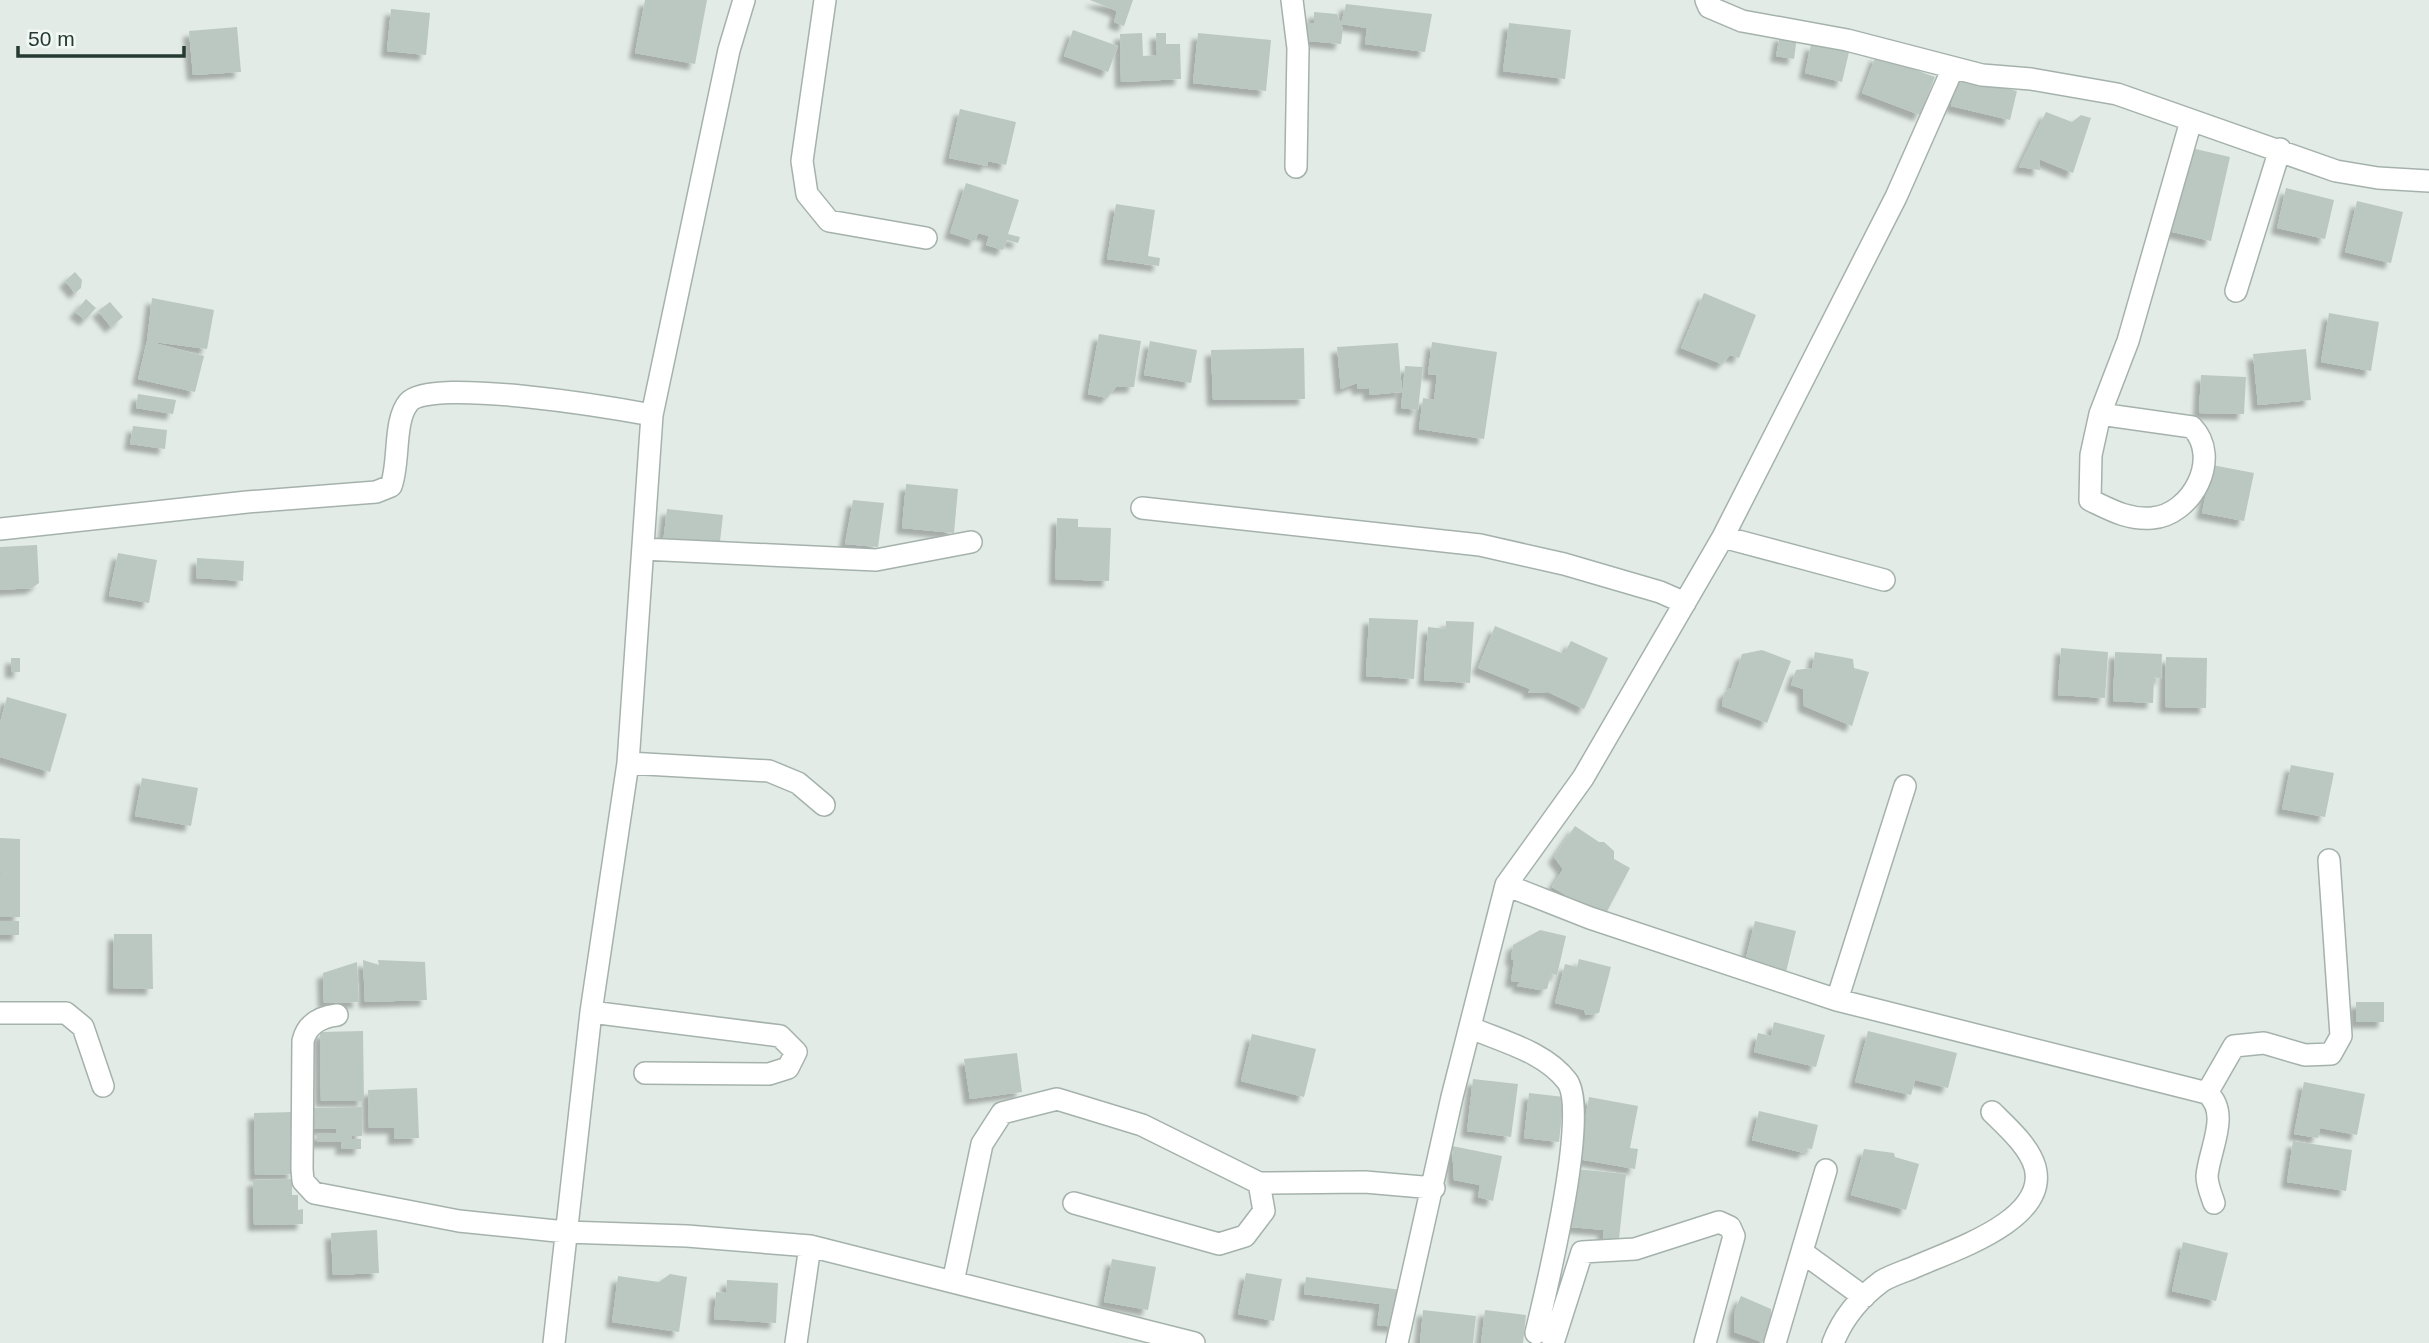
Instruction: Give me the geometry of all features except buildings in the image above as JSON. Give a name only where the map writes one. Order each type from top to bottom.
[{"type":"street","points":[[554,1343],[592,1012],[628,763],[652,415],[729,50],[744,0]]},
{"type":"street","points":[[825,0],[802,161],[807,194],[830,221],[926,239]]},
{"type":"street","points":[[1292,0],[1298,48],[1296,167]]},
{"type":"street","points":[[1706,0],[1709,7],[1741,21],[1847,40],[1953,68],[2118,94],[2336,171],[2378,178],[2429,181]]},
{"type":"street","points":[[1397,1343],[1434,1188],[1452,1097],[1506,886],[1583,778],[1723,537],[1896,197],[1953,68]]},
{"type":"street","points":[[2100,414],[2192,427],[2201,436],[2206,453],[2201,479],[2177,510],[2154,518],[2124,517],[2090,500],[2091,455],[2100,414],[2128,341],[2191,121]]},
{"type":"street","points":[[2236,290],[2280,149]]},
{"type":"street","points":[[0,529],[247,502],[376,492],[391,485],[396,473],[402,415],[409,402],[421,395],[436,392],[520,397],[652,415]]},
{"type":"street","points":[[1142,509],[1480,545],[1564,564],[1660,592],[1685,603]]},
{"type":"street","points":[[1723,537],[1884,580]]},
{"type":"street","points":[[643,549],[876,560],[971,542]]},
{"type":"street","points":[[628,763],[769,771],[798,783],[824,805]]},
{"type":"street","points":[[1837,1000],[1905,786]]},
{"type":"street","points":[[2207,1093],[2234,1046],[2264,1043],[2305,1055],[2331,1054],[2340,1036],[2329,860]]},
{"type":"street","points":[[1506,886],[1706,958],[1837,1000],[2207,1093],[2219,1110],[2207,1177],[2214,1203]]},
{"type":"street","points":[[592,1012],[780,1036],[796,1052],[788,1068],[769,1074],[645,1073]]},
{"type":"street","points":[[0,1013],[66,1013],[83,1027],[103,1086]]},
{"type":"street","points":[[337,1015],[320,1018],[311,1025],[303,1041],[302,1169],[303,1181],[314,1193],[459,1221],[566,1232],[687,1236],[810,1246],[1194,1343]]},
{"type":"street","points":[[1471,1028],[1549,1061],[1570,1084],[1575,1114],[1544,1338]]},
{"type":"street","points":[[954,1282],[982,1144],[1002,1113],[1057,1099],[1142,1125],[1259,1184],[1344,1181],[1434,1188]]},
{"type":"street","points":[[1833,1343],[1842,1319],[1884,1280],[2004,1224],[2015,1217],[2033,1197],[2035,1167],[2015,1135],[1992,1112]]},
{"type":"street","points":[[1775,1343],[1826,1170]]},
{"type":"street","points":[[1074,1203],[1219,1244],[1245,1236],[1264,1211],[1259,1184]]},
{"type":"street","points":[[1544,1338],[1582,1252],[1635,1249],[1719,1222],[1730,1227],[1734,1236],[1705,1343]]},
{"type":"street","points":[[796,1343],[810,1246]]},
{"type":"street","points":[[1802,1252],[1864,1297]]}]
